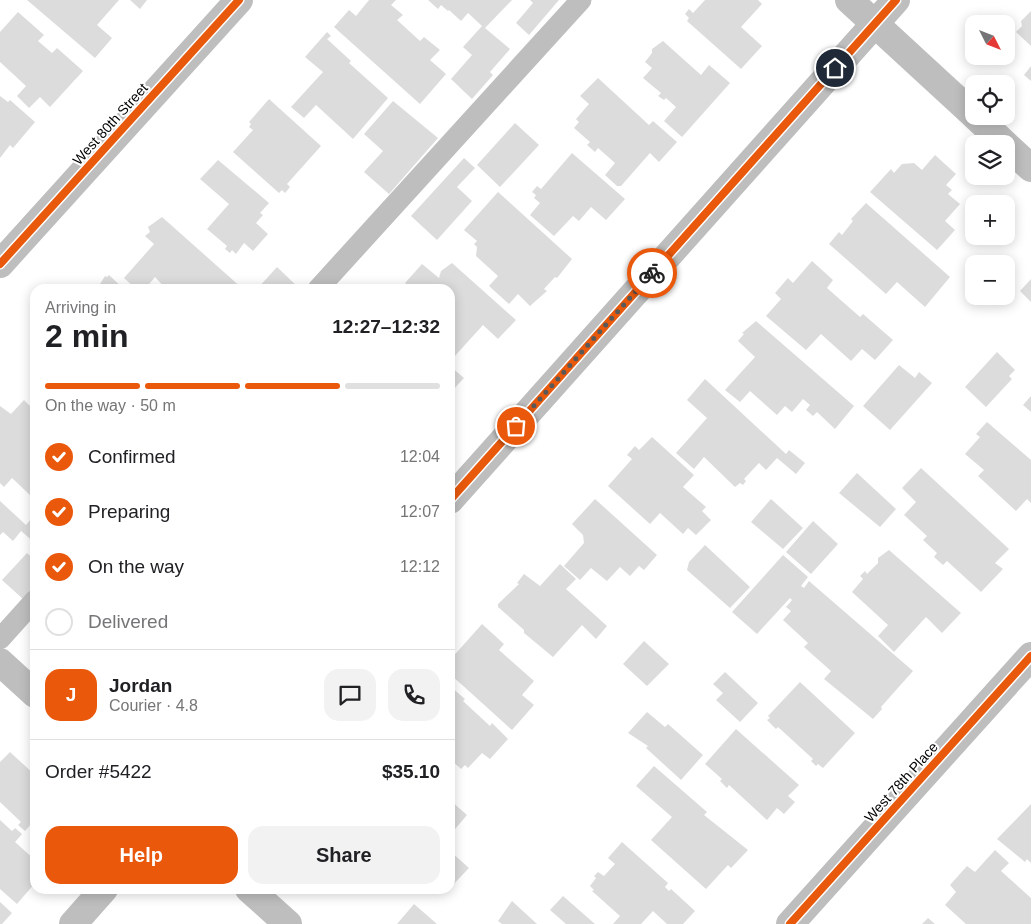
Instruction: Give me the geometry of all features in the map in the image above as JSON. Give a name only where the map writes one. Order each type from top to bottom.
[{"type":"street","name":"West 80th Street","points":[[0,264],[239,0]]},
{"type":"street","points":[[849,0],[965,108]]},
{"type":"street","points":[[455,494],[896,0]]},
{"type":"street","points":[[984,125],[996,135]]},
{"type":"street","points":[[1015,153],[1031,168]]},
{"type":"street","name":"West 78th Place","points":[[790,924],[1031,656]]},
{"type":"street","points":[[0,662],[30,689]]},
{"type":"street","points":[[73,924],[100,894]]},
{"type":"street","points":[[255,894],[288,924]]},
{"type":"lane","points":[[323,284],[581,0]]},
{"type":"lane","points":[[0,639],[30,606]]},
{"type":"building","points":[[27,0],[119,0],[97,25],[112,38],[95,58]]},
{"type":"building","points":[[130,0],[147,0],[140,9]]},
{"type":"building","points":[[369,0],[396,0],[391,5],[403,15],[397,20],[420,41],[424,37],[440,50],[430,60],[446,74],[420,104],[334,27],[349,10],[356,16]]},
{"type":"building","points":[[428,0],[512,0],[485,28],[510,49],[490,72],[493,75],[472,99],[451,79],[472,55],[463,47],[482,26],[468,13],[461,21],[449,10],[441,5],[438,9]]},
{"type":"building","points":[[530,0],[559,0],[529,35],[516,23],[533,3]]},
{"type":"building","points":[[705,0],[758,0],[762,4],[741,27],[762,46],[741,69],[687,21],[689,18],[685,14],[689,9],[693,13]]},
{"type":"building","points":[[1031,11],[1031,46],[1016,32],[1022,26],[1021,21]]},
{"type":"building","points":[[18,12],[44,35],[38,41],[52,53],[57,48],[83,71],[50,107],[40,97],[29,108],[17,96],[26,86],[0,62],[0,32]]},
{"type":"building","points":[[327,32],[331,36],[327,39],[351,61],[349,63],[388,98],[353,139],[316,105],[304,118],[291,107],[323,72],[305,57]]},
{"type":"building","points":[[663,41],[701,75],[709,65],[730,83],[682,137],[664,121],[676,107],[666,98],[664,100],[658,96],[661,93],[643,78],[652,68],[645,62],[652,53],[652,49]]},
{"type":"building","points":[[1031,66],[1031,81],[1024,75]]},
{"type":"building","points":[[598,78],[649,125],[653,121],[677,142],[659,162],[650,153],[621,186],[617,186],[605,175],[615,163],[598,148],[595,152],[587,145],[590,142],[574,128],[579,122],[576,119],[589,104],[580,96]]},
{"type":"building","points":[[0,96],[8,102],[10,100],[35,122],[13,148],[10,145],[0,158]]},
{"type":"building","points":[[269,99],[321,146],[287,184],[290,187],[285,193],[282,190],[279,193],[233,152],[253,130],[249,127],[251,124],[249,122]]},
{"type":"building","points":[[393,101],[438,138],[389,194],[364,172],[383,151],[364,134]]},
{"type":"building","points":[[515,123],[539,145],[500,187],[477,165]]},
{"type":"building","points":[[572,153],[625,199],[606,220],[591,207],[579,221],[573,216],[554,236],[530,215],[540,203],[534,198],[536,195],[532,192],[537,186],[541,189]]},
{"type":"building","points":[[935,155],[956,174],[946,185],[952,190],[948,194],[960,204],[945,221],[955,230],[937,250],[870,192],[891,169],[894,173],[902,164],[914,163],[922,170]]},
{"type":"building","points":[[464,158],[475,168],[457,187],[472,201],[437,240],[411,216]]},
{"type":"building","points":[[218,160],[269,203],[260,213],[263,215],[256,223],[268,234],[253,251],[244,243],[236,254],[232,250],[230,253],[225,249],[227,246],[207,229],[229,204],[200,179]]},
{"type":"building","points":[[498,192],[572,259],[557,278],[555,277],[544,289],[547,291],[530,306],[518,294],[509,304],[489,286],[498,276],[476,256],[477,247],[474,244],[477,241],[464,230]]},
{"type":"building","points":[[866,203],[950,277],[925,307],[897,282],[886,294],[829,244],[839,232],[842,235],[853,221],[851,219]]},
{"type":"building","points":[[162,217],[237,284],[161,284],[155,277],[149,284],[131,284],[124,278],[154,244],[145,236],[150,232],[148,227]]},
{"type":"building","points":[[812,261],[833,280],[827,288],[860,317],[863,314],[893,340],[875,360],[862,349],[851,361],[821,334],[806,350],[766,316],[781,299],[775,293],[788,278],[793,283]]},
{"type":"building","points":[[452,263],[516,320],[498,339],[483,325],[455,356],[455,284],[405,283],[422,264],[439,278],[441,271]]},
{"type":"building","points":[[277,267],[295,284],[262,284]]},
{"type":"building","points":[[109,275],[119,284],[100,284],[105,276]]},
{"type":"building","points":[[1031,279],[1031,302],[1020,291]]},
{"type":"building","points":[[756,321],[854,406],[835,429],[817,412],[813,416],[806,410],[810,405],[803,399],[792,412],[785,406],[777,415],[750,391],[740,402],[725,390],[755,357],[738,341],[744,334],[742,333]]},
{"type":"building","points":[[997,352],[1015,370],[1009,376],[1012,379],[986,407],[965,387]]},
{"type":"building","points":[[899,365],[915,378],[919,372],[932,383],[890,430],[863,406]]},
{"type":"building","points":[[455,370],[464,378],[455,388]]},
{"type":"building","points":[[705,379],[786,454],[789,450],[805,463],[796,474],[777,458],[766,470],[759,463],[744,479],[746,481],[743,485],[740,483],[735,487],[704,457],[694,469],[676,453],[707,418],[687,400]]},
{"type":"building","points":[[1031,396],[1031,412],[1023,405]]},
{"type":"building","points":[[24,400],[30,406],[30,495],[12,478],[4,487],[0,483],[0,406],[11,414]]},
{"type":"building","points":[[987,422],[1031,460],[1031,503],[1027,499],[1016,511],[978,476],[984,470],[965,454],[980,437],[976,434]]},
{"type":"building","points":[[652,437],[694,475],[683,487],[706,507],[702,511],[711,520],[696,535],[688,528],[683,534],[660,513],[650,524],[608,486],[632,459],[627,455],[635,446],[639,450]]},
{"type":"building","points":[[921,468],[1009,549],[995,563],[1003,569],[981,592],[947,561],[943,565],[934,557],[937,553],[923,540],[927,536],[904,515],[916,502],[902,488]]},
{"type":"building","points":[[857,473],[896,509],[880,527],[839,493]]},
{"type":"building","points":[[595,499],[657,555],[644,570],[639,566],[630,576],[620,567],[607,581],[591,568],[580,580],[564,566],[584,543],[583,535],[572,524]]},
{"type":"building","points":[[771,499],[803,528],[783,549],[751,522]]},
{"type":"building","points":[[0,501],[26,525],[30,520],[30,539],[21,531],[13,541],[3,532],[0,535]]},
{"type":"building","points":[[813,521],[838,544],[811,574],[786,552]]},
{"type":"building","points":[[705,545],[750,587],[730,608],[687,570],[689,562]]},
{"type":"building","points":[[889,550],[961,613],[942,633],[926,617],[894,652],[878,636],[888,625],[852,592],[863,579],[860,576],[865,571],[867,574],[878,563],[878,558]]},
{"type":"building","points":[[27,553],[30,556],[30,591],[23,599],[2,580]]},
{"type":"building","points":[[783,555],[808,577],[801,586],[804,588],[809,581],[913,671],[881,707],[882,709],[873,719],[824,679],[831,671],[804,647],[808,643],[783,620],[791,611],[786,607],[792,600],[790,598],[757,634],[732,612]]},
{"type":"building","points":[[560,564],[576,579],[566,589],[607,626],[596,639],[582,625],[553,657],[524,633],[524,630],[498,607],[498,604],[519,584],[517,583],[524,574],[540,586]]},
{"type":"building","points":[[482,624],[504,644],[499,650],[534,681],[522,695],[534,705],[512,730],[455,679],[455,654]]},
{"type":"building","points":[[644,641],[669,664],[647,686],[623,664]]},
{"type":"building","points":[[725,672],[758,703],[740,722],[716,700],[723,693],[713,684]]},
{"type":"building","points":[[800,682],[855,733],[823,768],[818,764],[816,766],[811,761],[813,759],[778,727],[776,729],[767,720],[770,718],[768,716]]},
{"type":"building","points":[[455,690],[465,699],[463,701],[490,726],[492,723],[508,739],[490,759],[482,753],[468,768],[465,765],[461,769],[455,764]]},
{"type":"building","points":[[647,712],[665,727],[668,724],[703,755],[681,780],[646,748],[648,746],[628,733]]},
{"type":"building","points":[[736,729],[799,785],[788,796],[795,802],[784,814],[777,808],[767,820],[729,785],[727,788],[720,781],[722,779],[705,764]]},
{"type":"building","points":[[10,752],[30,770],[30,825],[25,831],[18,825],[21,822],[0,802],[0,762]]},
{"type":"building","points":[[654,766],[707,812],[704,815],[748,850],[731,868],[728,865],[706,889],[651,840],[672,817],[636,786]]},
{"type":"building","points":[[455,804],[467,815],[455,829]]},
{"type":"building","points":[[1031,804],[1031,863],[1027,859],[1025,862],[997,839]]},
{"type":"building","points":[[0,820],[12,831],[15,828],[22,834],[15,842],[30,856],[30,889],[17,904],[0,889]]},
{"type":"building","points":[[622,842],[668,883],[665,887],[669,891],[671,889],[695,911],[683,924],[667,924],[653,911],[641,924],[613,924],[620,916],[592,891],[594,890],[590,886],[598,872],[604,876],[615,864],[608,858]]},
{"type":"building","points":[[995,850],[1009,863],[1001,871],[1031,898],[1031,924],[966,924],[945,905],[956,892],[950,885],[967,866],[975,872]]},
{"type":"building","points":[[455,855],[469,868],[455,883]]},
{"type":"building","points":[[563,896],[595,924],[566,924],[550,910]]},
{"type":"building","points":[[512,901],[537,924],[502,924],[498,921]]},
{"type":"building","points":[[0,902],[12,913],[2,924],[0,924]]},
{"type":"building","points":[[414,904],[437,924],[397,924]]},
{"type":"building","points":[[928,918],[935,924],[922,924]]},
{"type":"cycle path","points":[[0,264],[239,0]]},
{"type":"cycle path","points":[[455,494],[896,0]]},
{"type":"cycle path","points":[[790,924],[1031,656]]},
{"type":"way so far","points":[[516,426],[652,273]]},
{"type":"route","points":[[652,273],[835,68]]}]
